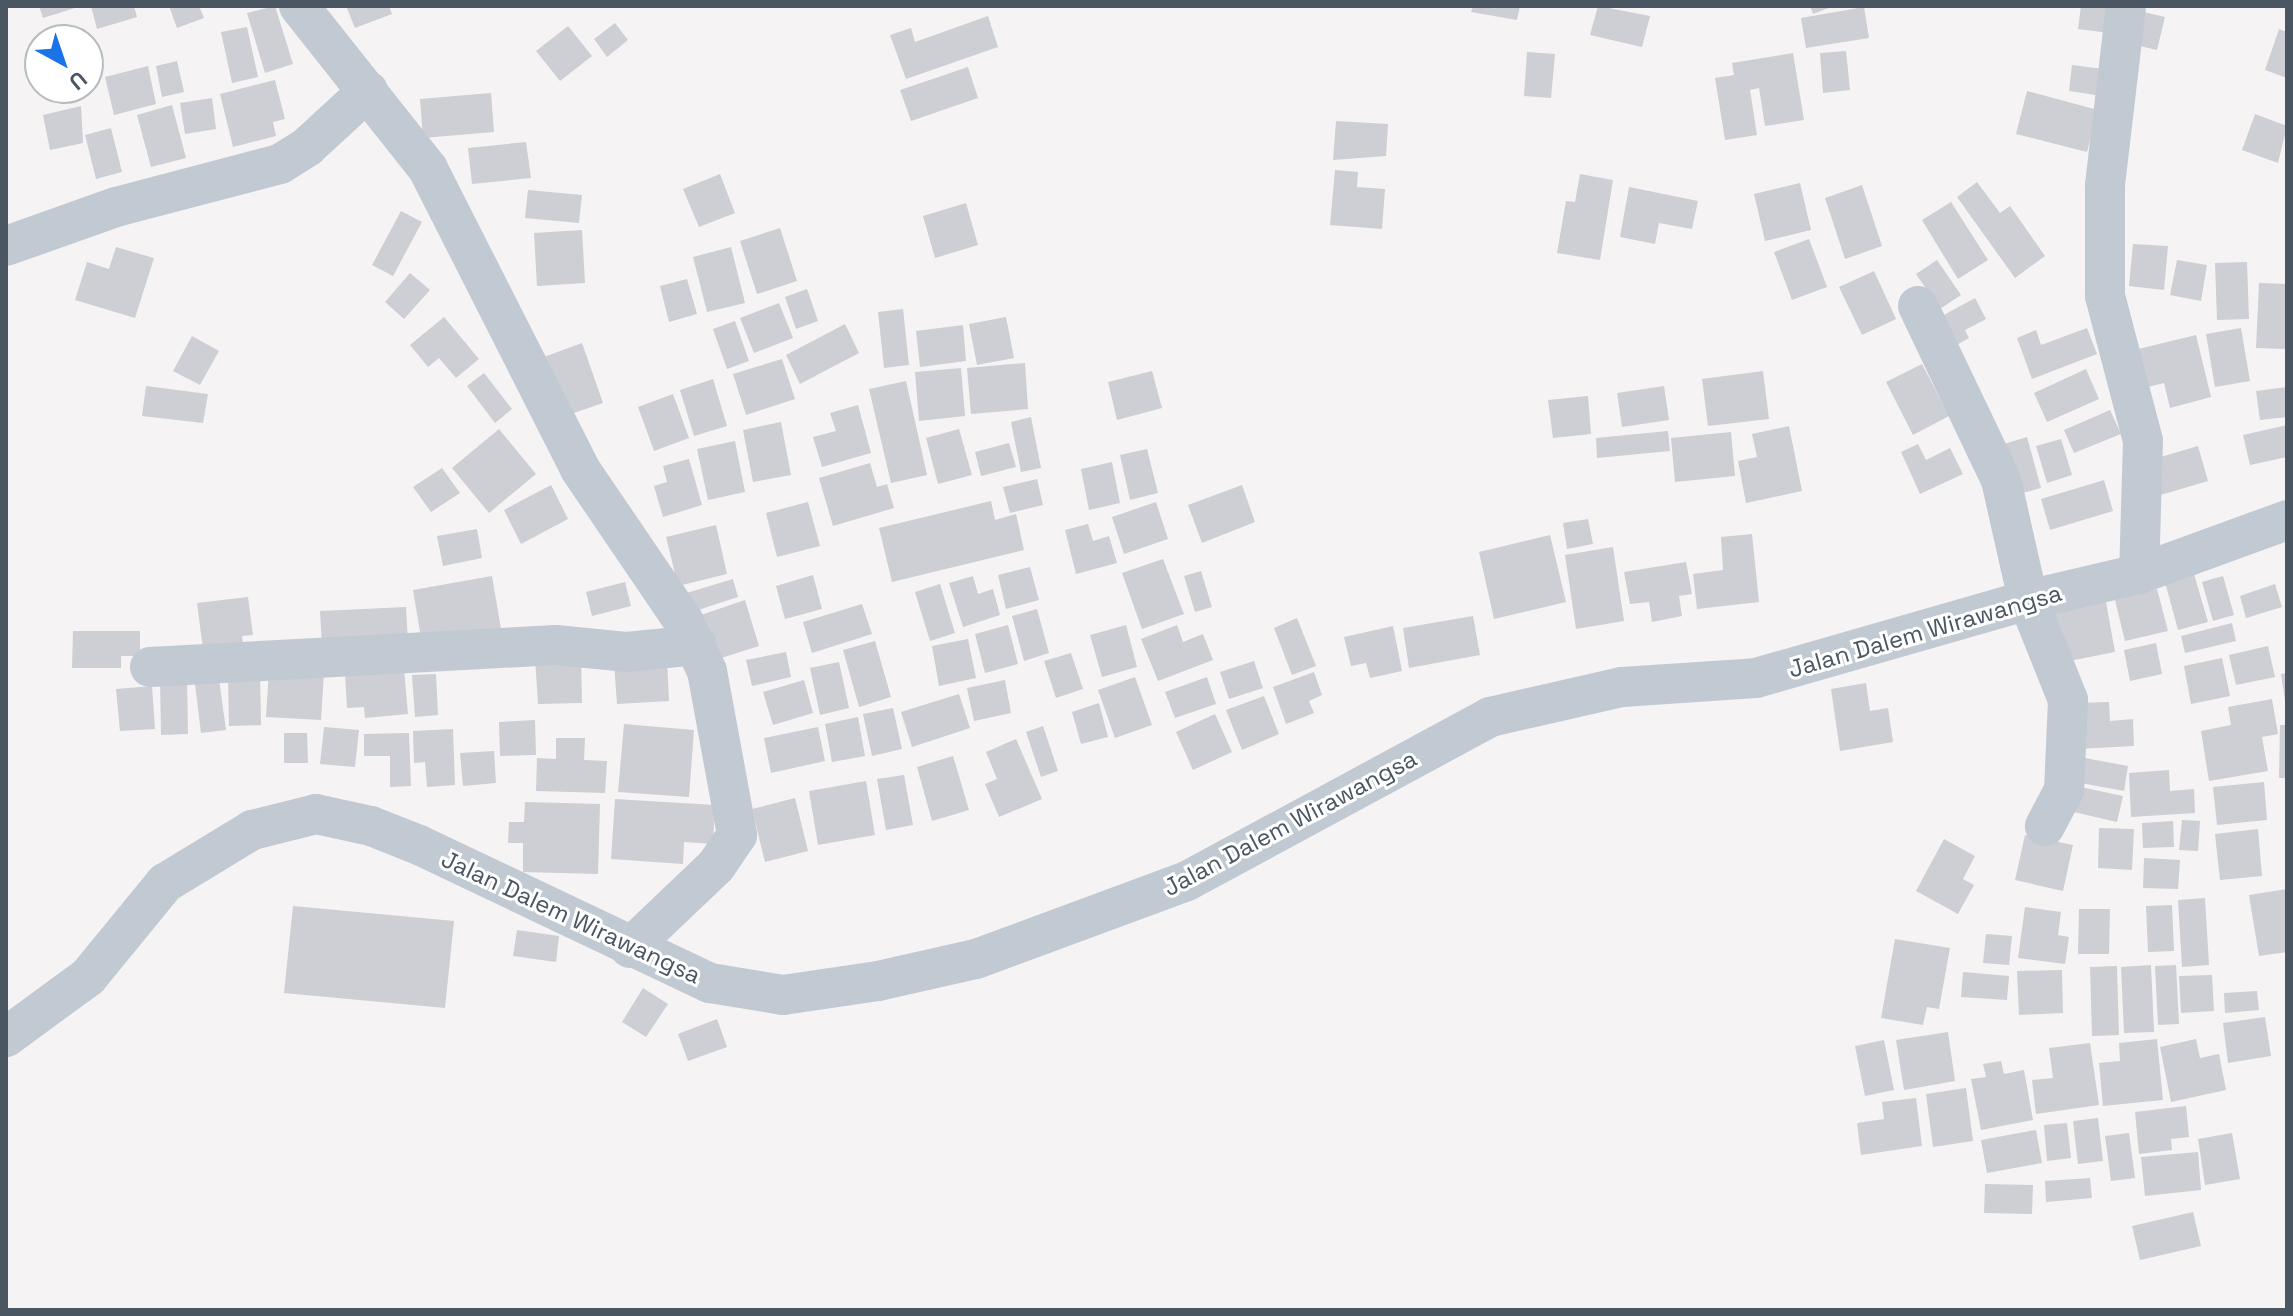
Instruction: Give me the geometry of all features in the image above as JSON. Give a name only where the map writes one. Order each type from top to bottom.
[{"type":"street","points":[[299,6],[428,169],[580,469],[697,645],[707,671],[737,835],[716,866],[630,948]]},
{"type":"street","points":[[2126,6],[2105,186],[2105,296],[2143,441],[2139,574]]},
{"type":"street","points":[[6,246],[116,207],[280,164],[307,147],[368,91]]},
{"type":"street","points":[[1918,306],[2001,480],[2028,600],[2068,700],[2064,790],[2045,826]]},
{"type":"street","name":"Jalan Dalem Wirawangsa","points":[[6,1037],[88,977],[165,883],[252,830],[316,814],[371,826],[419,845],[630,948],[710,983],[783,995],[976,959],[1187,881],[1490,717],[1622,687],[1756,678],[2028,600],[2139,574],[2287,520]]},
{"type":"street","points":[[150,667],[556,645],[626,652],[697,645]]},
{"type":"building","points":[[39,6],[78,6],[78,7],[43,18]]},
{"type":"building","points":[[91,6],[134,6],[137,17],[104,27],[104,24],[96,24]]},
{"type":"building","points":[[169,6],[199,6],[204,18],[177,28]]},
{"type":"building","points":[[275,6],[293,64],[265,73],[247,13]]},
{"type":"building","points":[[346,6],[389,6],[392,14],[355,28]]},
{"type":"building","points":[[1473,6],[1520,6],[1517,20],[1471,12]]},
{"type":"building","points":[[1598,6],[1650,16],[1642,47],[1590,35]]},
{"type":"building","points":[[1810,6],[1834,6],[1813,14]]},
{"type":"building","points":[[2081,6],[2121,6],[2117,34],[2078,29]]},
{"type":"building","points":[[1864,7],[1869,38],[1806,48],[1801,18]]},
{"type":"building","points":[[2135,10],[2165,17],[2157,50],[2127,43]]},
{"type":"building","points":[[988,16],[998,47],[906,79],[890,35],[911,28],[915,42]]},
{"type":"building","points":[[615,23],[628,40],[607,57],[594,39]]},
{"type":"building","points":[[568,26],[592,56],[560,81],[536,51]]},
{"type":"building","points":[[247,27],[258,77],[232,83],[221,32]]},
{"type":"building","points":[[2279,29],[2287,32],[2287,78],[2265,70]]},
{"type":"building","points":[[1846,51],[1850,90],[1823,93],[1820,53]]},
{"type":"building","points":[[1527,52],[1555,54],[1551,98],[1524,96]]},
{"type":"building","points":[[1793,53],[1804,120],[1765,126],[1759,88],[1750,90],[1757,135],[1725,140],[1715,78],[1734,75],[1732,63]]},
{"type":"building","points":[[177,61],[184,92],[162,97],[156,66]]},
{"type":"building","points":[[2072,65],[2112,70],[2109,97],[2069,91]]},
{"type":"building","points":[[148,66],[156,104],[114,115],[105,77]]},
{"type":"building","points":[[968,67],[978,98],[911,121],[900,90]]},
{"type":"building","points":[[275,80],[285,119],[273,122],[276,136],[233,147],[220,94]]},
{"type":"building","points":[[2027,91],[2098,110],[2087,152],[2016,134]]},
{"type":"building","points":[[491,93],[494,132],[423,138],[420,99]]},
{"type":"building","points":[[212,98],[216,129],[185,134],[180,103]]},
{"type":"building","points":[[172,105],[186,158],[151,167],[137,115]]},
{"type":"building","points":[[81,106],[83,143],[50,150],[43,115]]},
{"type":"building","points":[[2255,114],[2287,126],[2278,163],[2242,150]]},
{"type":"building","points":[[1336,121],[1388,124],[1386,156],[1333,160]]},
{"type":"building","points":[[111,128],[122,172],[96,179],[85,135]]},
{"type":"building","points":[[526,142],[531,178],[472,184],[468,148]]},
{"type":"building","points":[[1335,170],[1358,172],[1357,187],[1385,189],[1382,229],[1330,225]]},
{"type":"building","points":[[720,174],[735,213],[699,227],[683,189]]},
{"type":"building","points":[[1580,174],[1613,180],[1600,260],[1557,253],[1566,201],[1575,202]]},
{"type":"building","points":[[1977,182],[2000,213],[2010,206],[2045,256],[2015,278],[1957,197]]},
{"type":"building","points":[[1800,183],[1811,230],[1765,241],[1754,194]]},
{"type":"building","points":[[1862,185],[1882,246],[1845,259],[1825,198]]},
{"type":"building","points":[[1629,187],[1698,201],[1692,229],[1659,223],[1655,244],[1620,237]]},
{"type":"building","points":[[528,190],[582,195],[579,223],[525,218]]},
{"type":"building","points":[[1951,202],[1988,260],[1958,279],[1922,220]]},
{"type":"building","points":[[966,203],[978,245],[935,258],[923,216]]},
{"type":"building","points":[[401,211],[422,222],[393,276],[372,265]]},
{"type":"building","points":[[780,228],[797,281],[757,294],[740,241]]},
{"type":"building","points":[[582,230],[585,283],[537,286],[534,233]]},
{"type":"building","points":[[1809,239],[1827,287],[1792,300],[1774,252]]},
{"type":"building","points":[[2133,244],[2168,246],[2164,290],[2129,286]]},
{"type":"building","points":[[116,247],[154,258],[135,318],[75,300],[87,262],[109,269]]},
{"type":"building","points":[[731,247],[745,303],[707,312],[693,257]]},
{"type":"building","points":[[1937,260],[1961,295],[1940,309],[1916,274]]},
{"type":"building","points":[[2177,260],[2207,265],[2201,301],[2170,295]]},
{"type":"building","points":[[2247,262],[2249,319],[2217,320],[2215,263]]},
{"type":"building","points":[[1874,271],[1896,319],[1862,335],[1839,287]]},
{"type":"building","points":[[410,273],[430,290],[404,319],[385,302]]},
{"type":"building","points":[[687,279],[697,314],[669,322],[660,286]]},
{"type":"building","points":[[2259,283],[2287,284],[2285,349],[2256,348]]},
{"type":"building","points":[[807,289],[818,321],[796,329],[785,297]]},
{"type":"building","points":[[1975,298],[1986,319],[1965,330],[1969,338],[1946,351],[1931,322]]},
{"type":"building","points":[[779,303],[793,338],[754,353],[740,318]]},
{"type":"building","points":[[903,309],[909,365],[884,368],[878,312]]},
{"type":"building","points":[[444,317],[479,359],[456,378],[439,358],[428,367],[410,345]]},
{"type":"building","points":[[1006,317],[1014,358],[977,365],[969,324]]},
{"type":"building","points":[[735,321],[749,361],[727,369],[713,329]]},
{"type":"building","points":[[845,324],[859,353],[800,384],[786,355]]},
{"type":"building","points":[[963,325],[966,361],[920,367],[916,331]]},
{"type":"building","points":[[2087,328],[2097,354],[2032,379],[2017,338],[2036,330],[2041,345]]},
{"type":"building","points":[[2241,328],[2250,381],[2215,387],[2206,334]]},
{"type":"building","points":[[2196,335],[2211,397],[2170,408],[2164,383],[2135,390],[2126,352]]},
{"type":"building","points":[[192,336],[219,351],[200,385],[173,371]]},
{"type":"building","points":[[582,343],[603,403],[565,416],[544,357]]},
{"type":"building","points":[[782,359],[795,399],[746,415],[733,374]]},
{"type":"building","points":[[1025,363],[1028,409],[971,414],[967,368]]},
{"type":"building","points":[[1922,364],[1949,416],[1913,435],[1886,382]]},
{"type":"building","points":[[961,368],[965,416],[919,421],[915,372]]},
{"type":"building","points":[[2086,369],[2099,399],[2047,422],[2034,393]]},
{"type":"building","points":[[1152,371],[1162,408],[1117,420],[1108,382]]},
{"type":"building","points":[[1763,371],[1769,419],[1708,426],[1702,379]]},
{"type":"building","points":[[484,373],[512,409],[495,423],[467,386]]},
{"type":"building","points":[[713,379],[727,426],[694,436],[680,390]]},
{"type":"building","points":[[906,381],[927,475],[891,483],[869,389]]},
{"type":"building","points":[[146,386],[208,394],[203,423],[142,416]]},
{"type":"building","points":[[1664,386],[1669,420],[1622,427],[1617,393]]},
{"type":"building","points":[[2287,387],[2287,417],[2260,420],[2256,391]]},
{"type":"building","points":[[673,394],[689,438],[654,451],[638,407]]},
{"type":"building","points":[[1588,396],[1591,434],[1553,438],[1548,400]]},
{"type":"building","points":[[858,405],[871,453],[822,467],[813,437],[836,431],[830,413]]},
{"type":"building","points":[[2110,410],[2121,434],[2074,453],[2064,430]]},
{"type":"building","points":[[1031,417],[1041,468],[1021,472],[1011,422]]},
{"type":"building","points":[[781,422],[791,475],[753,482],[743,430]]},
{"type":"building","points":[[2287,425],[2287,457],[2250,465],[2243,435]]},
{"type":"building","points":[[1789,426],[1802,491],[1746,503],[1738,461],[1757,457],[1752,434]]},
{"type":"building","points":[[499,429],[536,474],[489,513],[452,468]]},
{"type":"building","points":[[959,429],[972,475],[938,484],[926,438]]},
{"type":"building","points":[[1668,431],[1670,451],[1597,458],[1596,438]]},
{"type":"building","points":[[1731,432],[1735,476],[1675,482],[1671,438]]},
{"type":"building","points":[[2027,437],[2041,488],[2015,495],[2001,445]]},
{"type":"building","points":[[2061,439],[2072,475],[2047,483],[2036,446]]},
{"type":"building","points":[[735,441],[745,492],[708,500],[697,449]]},
{"type":"building","points":[[1009,443],[1016,467],[981,476],[975,452]]},
{"type":"building","points":[[1918,444],[1926,460],[1950,448],[1963,474],[1920,494],[1901,452]]},
{"type":"building","points":[[2198,446],[2208,481],[2157,496],[2147,461]]},
{"type":"building","points":[[1147,449],[1158,493],[1130,500],[1120,455]]},
{"type":"building","points":[[689,459],[702,505],[663,517],[654,486],[667,482],[663,466]]},
{"type":"building","points":[[1112,462],[1120,503],[1089,510],[1081,469]]},
{"type":"building","points":[[870,463],[877,487],[887,484],[894,508],[833,526],[819,478]]},
{"type":"building","points":[[442,468],[460,493],[431,512],[413,487]]},
{"type":"building","points":[[1037,479],[1043,505],[1010,513],[1003,487]]},
{"type":"building","points":[[2104,480],[2113,511],[2050,530],[2041,499]]},
{"type":"building","points":[[551,485],[568,519],[521,544],[504,510]]},
{"type":"building","points":[[1242,485],[1255,522],[1202,543],[1188,505]]},
{"type":"building","points":[[991,501],[995,520],[1016,514],[1024,550],[892,582],[879,528]]},
{"type":"building","points":[[808,502],[820,546],[777,557],[766,513]]},
{"type":"building","points":[[1156,502],[1168,539],[1124,554],[1112,517]]},
{"type":"building","points":[[1588,519],[1593,544],[1567,549],[1563,523]]},
{"type":"building","points":[[1088,524],[1093,541],[1109,536],[1117,563],[1076,574],[1065,530]]},
{"type":"building","points":[[716,525],[727,574],[678,586],[666,537]]},
{"type":"building","points":[[477,529],[482,558],[443,566],[437,536]]},
{"type":"building","points":[[1752,534],[1759,602],[1697,609],[1693,574],[1723,570],[1721,537]]},
{"type":"building","points":[[1550,535],[1566,602],[1494,619],[1479,552]]},
{"type":"building","points":[[1613,547],[1624,621],[1576,629],[1565,555]]},
{"type":"building","points":[[1163,559],[1184,614],[1142,629],[1122,573]]},
{"type":"building","points":[[1686,562],[1692,594],[1679,596],[1682,616],[1652,622],[1649,602],[1630,604],[1624,572]]},
{"type":"building","points":[[1030,567],[1039,600],[1006,609],[998,575]]},
{"type":"building","points":[[1201,571],[1212,607],[1195,612],[1184,576]]},
{"type":"building","points":[[2194,574],[2208,622],[2178,630],[2165,582]]},
{"type":"building","points":[[813,575],[822,609],[785,619],[776,586]]},
{"type":"building","points":[[492,576],[501,629],[422,644],[413,590]]},
{"type":"building","points":[[973,576],[978,594],[993,589],[1000,615],[963,627],[949,583]]},
{"type":"building","points":[[2223,576],[2234,615],[2213,621],[2202,582]]},
{"type":"building","points":[[733,579],[738,597],[689,613],[683,594]]},
{"type":"building","points":[[625,582],[631,606],[592,616],[586,592]]},
{"type":"building","points":[[940,584],[955,633],[930,641],[915,592]]},
{"type":"building","points":[[2275,584],[2282,607],[2246,618],[2240,596]]},
{"type":"building","points":[[2157,589],[2168,631],[2125,641],[2115,600]]},
{"type":"building","points":[[248,597],[253,635],[242,636],[244,651],[204,657],[197,603]]},
{"type":"building","points":[[745,600],[759,646],[712,661],[698,616]]},
{"type":"building","points":[[2106,602],[2115,652],[2064,662],[2054,612]]},
{"type":"building","points":[[862,604],[872,634],[812,653],[803,622]]},
{"type":"building","points":[[406,607],[408,642],[322,646],[320,611]]},
{"type":"building","points":[[1037,609],[1049,653],[1024,661],[1012,616]]},
{"type":"building","points":[[1473,616],[1480,655],[1409,668],[1403,628]]},
{"type":"building","points":[[1297,618],[1316,666],[1292,675],[1274,628]]},
{"type":"building","points":[[2232,623],[2236,641],[2185,653],[2181,636]]},
{"type":"building","points":[[1008,625],[1018,664],[985,673],[975,634]]},
{"type":"building","points":[[1126,625],[1137,667],[1102,677],[1090,635]]},
{"type":"building","points":[[1177,625],[1183,642],[1203,634],[1213,660],[1158,681],[1141,639]]},
{"type":"building","points":[[1393,626],[1402,671],[1370,678],[1366,663],[1351,666],[1344,637]]},
{"type":"building","points":[[73,631],[140,631],[140,656],[121,656],[121,668],[72,668]]},
{"type":"building","points":[[968,639],[976,678],[939,686],[932,646]]},
{"type":"building","points":[[875,641],[891,697],[859,707],[843,650]]},
{"type":"building","points":[[2156,643],[2162,674],[2130,681],[2124,650]]},
{"type":"building","points":[[2268,646],[2275,677],[2236,685],[2229,655]]},
{"type":"building","points":[[786,652],[791,677],[752,686],[746,660]]},
{"type":"building","points":[[1071,653],[1083,689],[1056,698],[1044,661]]},
{"type":"building","points":[[581,655],[582,703],[538,704],[535,657]]},
{"type":"building","points":[[2222,658],[2230,696],[2191,704],[2184,666]]},
{"type":"building","points":[[667,659],[669,701],[617,704],[614,663]]},
{"type":"building","points":[[1254,661],[1263,688],[1229,699],[1220,672]]},
{"type":"building","points":[[839,662],[849,708],[820,715],[810,668]]},
{"type":"building","points":[[404,669],[408,714],[365,718],[364,707],[347,708],[345,673]]},
{"type":"building","points":[[269,670],[324,673],[321,720],[266,717]]},
{"type":"building","points":[[218,672],[226,730],[201,733],[194,676]]},
{"type":"building","points":[[260,672],[261,725],[229,726],[228,673]]},
{"type":"building","points":[[1314,672],[1322,695],[1309,701],[1314,713],[1286,724],[1273,687]]},
{"type":"building","points":[[2287,673],[2287,701],[2285,701],[2281,674]]},
{"type":"building","points":[[436,674],[438,715],[415,717],[412,675]]},
{"type":"building","points":[[1135,677],[1152,725],[1115,738],[1098,690]]},
{"type":"building","points":[[1207,677],[1216,704],[1175,718],[1165,692]]},
{"type":"building","points":[[160,678],[187,678],[188,734],[161,735]]},
{"type":"building","points":[[804,680],[813,713],[773,725],[763,692]]},
{"type":"building","points":[[1005,680],[1011,713],[974,721],[967,688]]},
{"type":"building","points":[[1866,683],[1870,711],[1888,708],[1893,742],[1840,751],[1831,689]]},
{"type":"building","points":[[152,686],[155,729],[120,731],[116,689]]},
{"type":"building","points":[[959,694],[970,728],[912,747],[901,712]]},
{"type":"building","points":[[1264,696],[1279,734],[1242,750],[1226,710]]},
{"type":"building","points":[[2272,699],[2278,734],[2262,737],[2268,771],[2209,781],[2201,731],[2231,725],[2228,707]]},
{"type":"building","points":[[2109,702],[2110,721],[2133,719],[2134,746],[2077,749],[2074,703]]},
{"type":"building","points":[[1099,703],[1108,737],[1081,744],[1072,712]]},
{"type":"building","points":[[893,708],[902,749],[872,756],[863,714]]},
{"type":"building","points":[[1215,714],[1232,752],[1193,770],[1176,732]]},
{"type":"building","points":[[858,717],[865,756],[832,762],[825,724]]},
{"type":"building","points":[[535,720],[536,755],[500,756],[499,722]]},
{"type":"building","points":[[624,724],[694,730],[689,797],[618,792]]},
{"type":"building","points":[[2280,725],[2287,725],[2287,778],[2279,778]]},
{"type":"building","points":[[1043,726],[1058,771],[1041,777],[1026,732]]},
{"type":"building","points":[[324,727],[359,730],[355,767],[320,764]]},
{"type":"building","points":[[818,727],[825,761],[771,773],[764,738]]},
{"type":"building","points":[[453,729],[455,785],[427,787],[425,762],[414,763],[413,731]]},
{"type":"building","points":[[284,733],[307,733],[308,763],[284,763]]},
{"type":"building","points":[[409,733],[411,786],[390,787],[390,756],[364,756],[364,734]]},
{"type":"building","points":[[556,738],[585,738],[584,760],[607,761],[605,793],[536,791],[537,758],[556,759]]},
{"type":"building","points":[[1016,739],[1042,799],[999,817],[985,784],[997,779],[986,752]]},
{"type":"building","points":[[494,751],[496,783],[463,786],[460,753]]},
{"type":"building","points":[[953,756],[969,810],[932,821],[917,767]]},
{"type":"building","points":[[2074,756],[2128,766],[2124,791],[2070,781]]},
{"type":"building","points":[[2169,770],[2170,791],[2194,789],[2195,813],[2131,817],[2129,773]]},
{"type":"building","points":[[904,775],[913,825],[886,830],[877,779]]},
{"type":"building","points":[[866,781],[875,835],[818,845],[809,791]]},
{"type":"building","points":[[2264,782],[2267,820],[2217,825],[2213,787]]},
{"type":"building","points":[[2071,785],[2123,796],[2117,822],[2065,810]]},
{"type":"building","points":[[795,798],[808,851],[765,862],[752,809]]},
{"type":"building","points":[[615,799],[715,805],[713,844],[684,842],[683,864],[611,859]]},
{"type":"building","points":[[525,802],[600,804],[598,874],[523,872],[523,843],[508,843],[509,822],[524,822]]},
{"type":"building","points":[[2182,820],[2200,821],[2198,851],[2179,850]]},
{"type":"building","points":[[2173,821],[2174,847],[2143,848],[2142,823]]},
{"type":"building","points":[[2099,828],[2134,829],[2132,870],[2098,868]]},
{"type":"building","points":[[2258,829],[2262,876],[2220,880],[2215,834]]},
{"type":"building","points":[[2025,835],[2073,845],[2063,891],[2015,880]]},
{"type":"building","points":[[1944,839],[1975,856],[1963,879],[1974,885],[1958,914],[1916,891]]},
{"type":"building","points":[[2144,858],[2180,860],[2178,889],[2143,888]]},
{"type":"building","points":[[2287,889],[2287,952],[2259,956],[2249,895]]},
{"type":"building","points":[[2205,898],[2209,965],[2182,967],[2178,900]]},
{"type":"building","points":[[2172,905],[2174,951],[2148,952],[2146,906]]},
{"type":"building","points":[[293,906],[454,921],[445,1008],[284,993]]},
{"type":"building","points":[[2025,907],[2061,912],[2058,935],[2069,937],[2065,964],[2018,958]]},
{"type":"building","points":[[2079,909],[2110,909],[2109,954],[2078,954]]},
{"type":"building","points":[[517,930],[559,936],[556,962],[513,956]]},
{"type":"building","points":[[1986,934],[2012,936],[2009,965],[1983,963]]},
{"type":"building","points":[[1895,939],[1950,948],[1939,1009],[1927,1007],[1923,1025],[1881,1018]]},
{"type":"building","points":[[2151,965],[2154,1032],[2124,1033],[2121,967]]},
{"type":"building","points":[[2176,965],[2179,1024],[2158,1025],[2155,966]]},
{"type":"building","points":[[2117,966],[2119,1035],[2092,1036],[2090,967]]},
{"type":"building","points":[[2062,970],[2063,1013],[2019,1015],[2017,971]]},
{"type":"building","points":[[1963,972],[2009,976],[2007,1000],[1961,997]]},
{"type":"building","points":[[2212,975],[2214,1011],[2181,1013],[2179,976]]},
{"type":"building","points":[[643,988],[668,1004],[646,1037],[622,1022]]},
{"type":"building","points":[[2257,991],[2259,1010],[2225,1013],[2224,993]]},
{"type":"building","points":[[2265,1017],[2271,1056],[2228,1063],[2223,1023]]},
{"type":"building","points":[[717,1019],[727,1047],[688,1061],[678,1034]]},
{"type":"building","points":[[1948,1032],[1955,1081],[1904,1090],[1896,1040]]},
{"type":"building","points":[[2157,1039],[2163,1100],[2103,1106],[2099,1063],[2120,1061],[2119,1043]]},
{"type":"building","points":[[2196,1039],[2200,1058],[2219,1054],[2226,1090],[2171,1102],[2160,1047]]},
{"type":"building","points":[[1884,1040],[1894,1090],[1865,1096],[1855,1046]]},
{"type":"building","points":[[2090,1043],[2099,1105],[2036,1114],[2032,1080],[2053,1078],[2049,1048]]},
{"type":"building","points":[[2001,1061],[2004,1074],[2024,1070],[2033,1120],[1981,1130],[1971,1079],[1986,1077],[1983,1064]]},
{"type":"building","points":[[1966,1088],[1973,1141],[1933,1147],[1926,1094]]},
{"type":"building","points":[[1916,1098],[1922,1146],[1861,1155],[1857,1123],[1884,1119],[1882,1102]]},
{"type":"building","points":[[2186,1106],[2189,1137],[2171,1139],[2172,1150],[2139,1154],[2135,1112]]},
{"type":"building","points":[[2098,1118],[2103,1161],[2078,1164],[2073,1121]]},
{"type":"building","points":[[2067,1123],[2071,1158],[2047,1161],[2044,1125]]},
{"type":"building","points":[[2036,1130],[2042,1163],[1987,1173],[1981,1140]]},
{"type":"building","points":[[2129,1133],[2135,1178],[2111,1181],[2105,1136]]},
{"type":"building","points":[[2232,1133],[2240,1179],[2205,1185],[2198,1139]]},
{"type":"building","points":[[2198,1152],[2201,1190],[2145,1196],[2141,1157]]},
{"type":"building","points":[[2090,1178],[2092,1198],[2046,1202],[2045,1181]]},
{"type":"building","points":[[1985,1184],[2033,1185],[2032,1214],[1984,1213]]},
{"type":"building","points":[[2193,1212],[2201,1246],[2140,1260],[2132,1226]]}]
